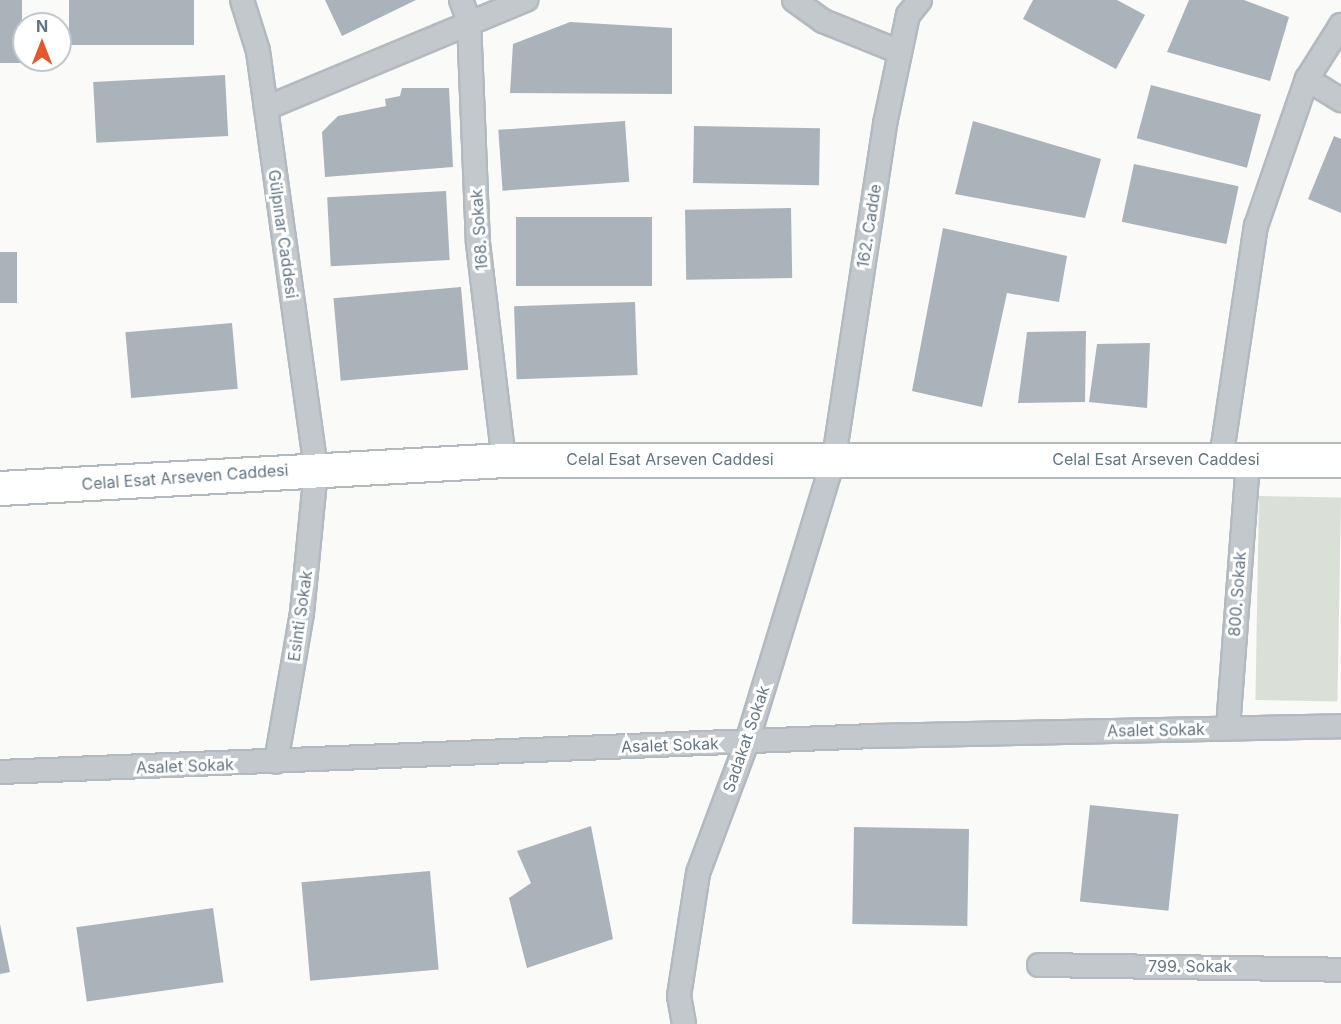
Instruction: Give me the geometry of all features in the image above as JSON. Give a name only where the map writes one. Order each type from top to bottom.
[{"type":"main road","name":"Celal Esat Arseven Caddesi","points":[[0,488],[504,460],[1341,459]]},
{"type":"street","name":"Gülpınar Caddesi","points":[[242,0],[258,51],[316,470]]},
{"type":"street","points":[[266,108],[465,11],[526,0]]},
{"type":"street","points":[[794,0],[823,21],[900,52]]},
{"type":"street","name":"162. Cadde","points":[[834,458],[885,124],[908,15],[920,0]]},
{"type":"street","name":"168. Sokak","points":[[465,11],[478,243],[504,460]]},
{"type":"street","name":"800. Sokak","points":[[1228,728],[1235,459],[1256,226],[1307,79],[1341,25]]},
{"type":"street","points":[[1307,79],[1341,100]]},
{"type":"street","name":"Sadakat Sokak","points":[[684,1024],[679,996],[698,873],[747,742],[834,458]]},
{"type":"street","name":"Esinti Sokak","points":[[276,762],[302,613],[316,470]]},
{"type":"street","name":"Asalet Sokak","points":[[0,772],[747,742],[1341,726]]},
{"type":"street","name":"799. Sokak","points":[[1039,965],[1341,970]]},
{"type":"shaded area","points":[[1259,496],[1341,497],[1337,701],[1255,700]]},
{"type":"building","points":[[0,0],[22,0],[22,12],[12,12],[12,63],[0,63]]},
{"type":"building","points":[[69,0],[194,0],[194,45],[72,45],[72,12],[69,12]]},
{"type":"building","points":[[325,0],[416,0],[342,36]]},
{"type":"building","points":[[1033,0],[1117,0],[1145,15],[1116,69],[1023,19]]},
{"type":"building","points":[[1189,0],[1244,0],[1289,17],[1270,81],[1167,52]]},
{"type":"building","points":[[570,22],[672,28],[672,94],[510,93],[513,44]]},
{"type":"building","points":[[225,75],[228,136],[96,143],[93,82]]},
{"type":"building","points":[[1151,85],[1261,115],[1247,168],[1137,138]]},
{"type":"building","points":[[402,88],[449,88],[453,167],[325,177],[322,132],[338,116],[386,106],[385,99],[400,96]]},
{"type":"building","points":[[625,121],[629,182],[503,191],[498,130]]},
{"type":"building","points":[[973,121],[1101,159],[1085,218],[955,194]]},
{"type":"building","points":[[694,126],[820,128],[819,185],[693,183]]},
{"type":"building","points":[[1334,136],[1341,139],[1341,213],[1308,199]]},
{"type":"building","points":[[1134,164],[1239,186],[1226,244],[1122,222]]},
{"type":"building","points":[[446,191],[450,260],[331,266],[327,197]]},
{"type":"building","points":[[791,208],[792,278],[686,280],[685,210]]},
{"type":"building","points":[[516,217],[652,217],[652,286],[516,286]]},
{"type":"building","points":[[943,228],[1067,256],[1059,302],[1007,293],[982,407],[912,391]]},
{"type":"building","points":[[0,252],[17,252],[17,303],[0,303]]},
{"type":"building","points":[[461,287],[468,370],[341,381],[333,298]]},
{"type":"building","points":[[635,302],[638,375],[517,379],[514,306]]},
{"type":"building","points":[[232,323],[238,389],[131,398],[125,332]]},
{"type":"building","points":[[1086,331],[1085,402],[1018,403],[1027,332]]},
{"type":"building","points":[[1150,343],[1147,408],[1089,402],[1097,344]]},
{"type":"building","points":[[1090,805],[1179,814],[1168,911],[1080,901]]},
{"type":"building","points":[[591,826],[613,939],[527,968],[509,898],[531,883],[517,851]]},
{"type":"building","points":[[854,827],[969,829],[967,926],[852,924]]},
{"type":"building","points":[[430,871],[439,970],[310,981],[301,882]]},
{"type":"building","points":[[213,908],[223,982],[87,1001],[76,927]]},
{"type":"building","points":[[0,924],[10,972],[0,974]]}]
